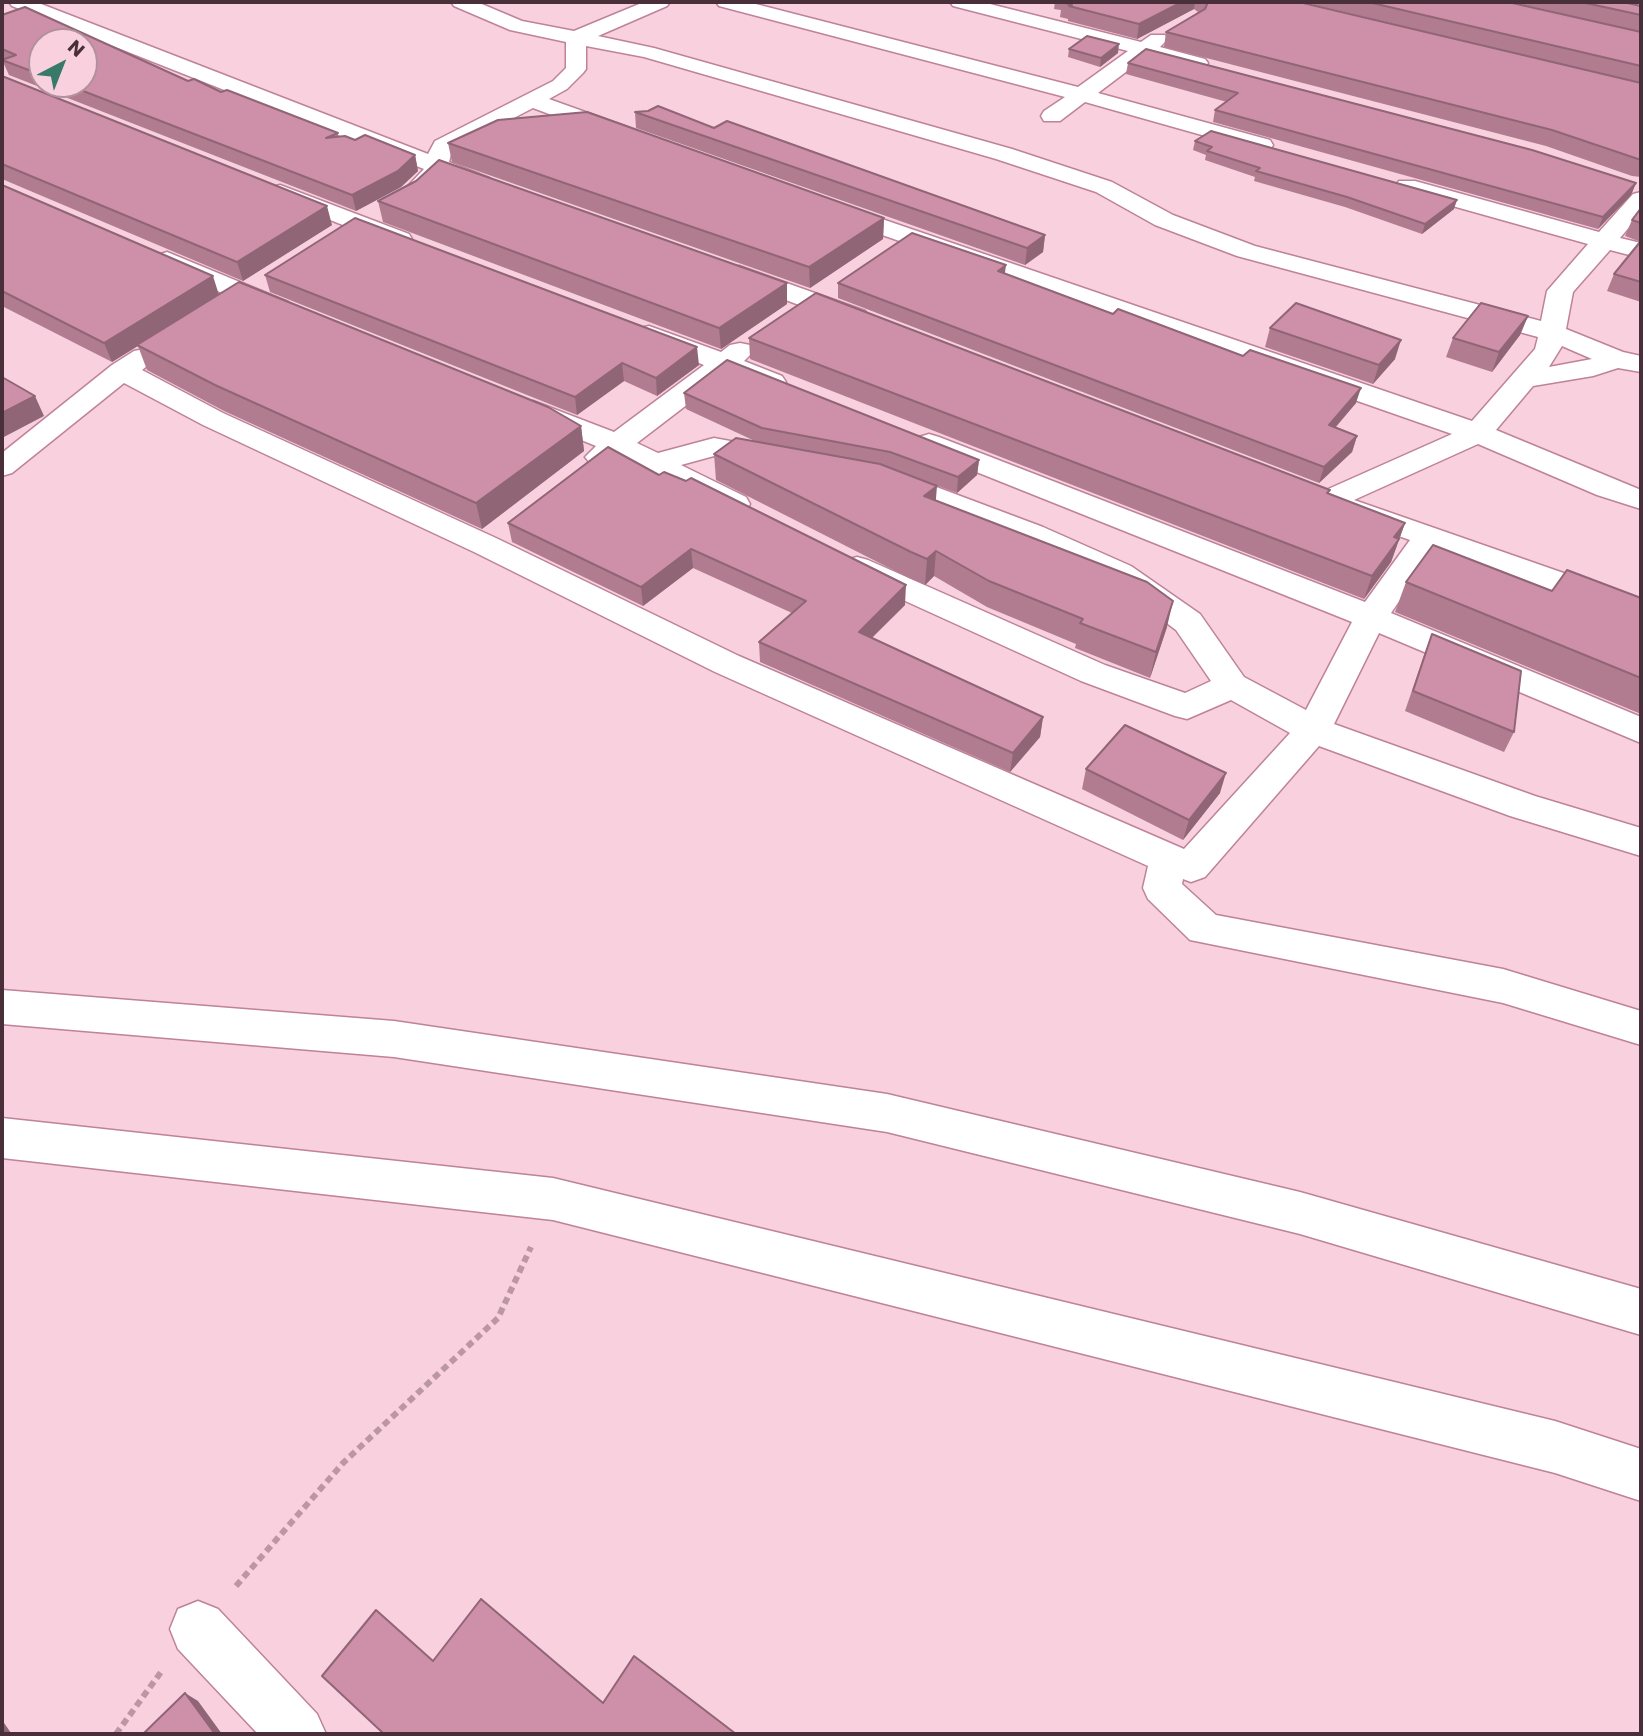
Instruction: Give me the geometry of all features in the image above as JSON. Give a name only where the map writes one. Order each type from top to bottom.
[{"type":"main road","points":[[19,2],[438,168],[503,191]]},
{"type":"main road","points":[[461,2],[517,26],[647,52],[1004,154],[1104,187],[1164,220],[1246,251],[1551,332],[1628,362]]},
{"type":"main road","points":[[576,38],[660,2]]},
{"type":"main road","points":[[726,2],[1083,95],[1283,151]]},
{"type":"main road","points":[[960,2],[1221,69]]},
{"type":"main road","points":[[1052,116],[1142,48],[1173,30]]},
{"type":"main road","points":[[438,168],[437,158],[443,146],[560,86],[576,69],[576,38]]},
{"type":"main road","points":[[534,101],[648,143]]},
{"type":"main road","points":[[346,230],[411,194],[438,168]]},
{"type":"main road","points":[[1390,181],[1641,251]]},
{"type":"main road","points":[[256,182],[346,230],[420,247]]},
{"type":"main road","points":[[1328,499],[1478,433],[1548,351],[1560,291],[1604,241],[1637,190]]},
{"type":"main road","points":[[811,202],[898,243],[1478,433],[1608,489],[1641,500]]},
{"type":"main road","points":[[143,249],[234,301],[296,315]]},
{"type":"main road","points":[[709,264],[823,293],[877,326]]},
{"type":"main road","points":[[234,301],[267,280]]},
{"type":"main road","points":[[790,316],[823,293]]},
{"type":"main road","points":[[622,324],[801,393]]},
{"type":"main road","points":[[573,477],[757,339]]},
{"type":"main road","points":[[2,467],[122,371],[167,343]]},
{"type":"main road","points":[[1525,379],[1628,362]]},
{"type":"main road","points":[[122,371],[213,419],[496,536],[727,664],[1191,867],[1313,730],[1371,617],[1429,536]]},
{"type":"main road","points":[[515,402],[617,444],[763,519]]},
{"type":"main road","points":[[905,434],[1371,617],[1641,731]]},
{"type":"main road","points":[[654,463],[714,447],[802,462]]},
{"type":"main road","points":[[864,474],[888,479],[1032,534],[1120,573],[1188,622],[1232,685],[1313,730],[1523,806],[1641,842]]},
{"type":"main road","points":[[1302,489],[1641,612]]},
{"type":"main road","points":[[836,556],[897,587],[1093,673],[1188,707],[1232,685]]},
{"type":"main road","points":[[1169,858],[1162,888],[1204,929],[1503,986],[1641,1028]]},
{"type":"main road","points":[[2,1007],[394,1039],[887,1113],[1300,1213],[1641,1312]]},
{"type":"main road","points":[[2,1138],[553,1199],[1556,1447],[1641,1475]]},
{"type":"main road","points":[[198,1629],[297,1734]]},
{"type":"path","points":[[116,1734],[168,1663],[343,1463],[498,1318],[553,1199]]},
{"type":"building","points":[[1062,2],[1182,2],[1139,24]]},
{"type":"building","points":[[1208,2],[1299,2],[1641,83],[1641,160],[1552,130],[1166,32],[1205,9]]},
{"type":"building","points":[[1368,2],[1508,2],[1641,32],[1641,66]]},
{"type":"building","points":[[1581,2],[1623,2],[1641,6],[1641,15]]},
{"type":"building","points":[[25,7],[71,28],[28,28],[28,70],[2,60],[16,55],[2,49],[2,15]]},
{"type":"building","points":[[1087,36],[1119,44],[1101,58],[1069,49]]},
{"type":"building","points":[[98,40],[188,81],[194,79],[221,92],[227,90],[338,133],[326,138],[345,136],[355,140],[365,135],[415,155],[398,171],[352,195],[98,97]]},
{"type":"building","points":[[1146,49],[1532,150],[1636,183],[1603,217],[1215,110],[1238,93],[1128,63]]},
{"type":"building","points":[[2,76],[28,86],[28,98],[57,98],[327,206],[237,262],[2,164]]},
{"type":"building","points":[[658,106],[714,128],[727,121],[1045,235],[1027,248],[635,112],[648,111]]},
{"type":"building","points":[[587,112],[884,218],[809,267],[448,143],[498,120]]},
{"type":"building","points":[[1211,131],[1457,200],[1425,224],[1347,197],[1256,171],[1260,168],[1207,151],[1212,147],[1195,141]]},
{"type":"building","points":[[439,160],[787,283],[719,328],[378,201],[416,181]]},
{"type":"building","points":[[2,185],[213,276],[104,343],[2,291]]},
{"type":"building","points":[[1641,208],[1641,223],[1632,220]]},
{"type":"building","points":[[355,218],[697,347],[656,378],[622,363],[575,397],[265,275]]},
{"type":"building","points":[[912,233],[1006,265],[998,271],[1113,314],[1118,309],[1243,356],[1250,350],[1361,388],[1329,425],[1357,436],[1324,467],[838,283]]},
{"type":"building","points":[[1640,242],[1641,282],[1614,274]]},
{"type":"building","points":[[239,282],[548,407],[581,426],[476,503],[215,385],[137,345]]},
{"type":"building","points":[[816,293],[1330,490],[1327,493],[1405,523],[1394,537],[1399,539],[1372,576],[749,338]]},
{"type":"building","points":[[1296,303],[1401,340],[1379,365],[1270,328]]},
{"type":"building","points":[[1481,303],[1528,316],[1499,352],[1453,338]]},
{"type":"building","points":[[727,360],[979,460],[958,477],[890,452],[762,428],[684,393]]},
{"type":"building","points":[[2,377],[35,396],[2,413]]},
{"type":"building","points":[[736,438],[880,464],[937,486],[924,496],[1147,582],[1173,601],[1156,652],[1080,623],[1083,619],[989,581],[936,551],[927,559],[911,552],[714,454]]},
{"type":"building","points":[[608,447],[659,475],[664,472],[686,481],[691,478],[906,585],[859,632],[1043,717],[1013,753],[759,642],[806,601],[691,549],[641,587],[508,523]]},
{"type":"building","points":[[1433,545],[1552,591],[1567,570],[1641,598],[1641,678],[1406,582]]},
{"type":"building","points":[[1432,634],[1521,671],[1514,732],[1413,691]]},
{"type":"building","points":[[1125,725],[1226,773],[1189,820],[1086,769]]},
{"type":"building","points":[[481,1599],[603,1703],[634,1656],[736,1734],[384,1734],[322,1676],[376,1610],[433,1661]]},
{"type":"building","points":[[185,1693],[215,1734],[143,1734]]}]
